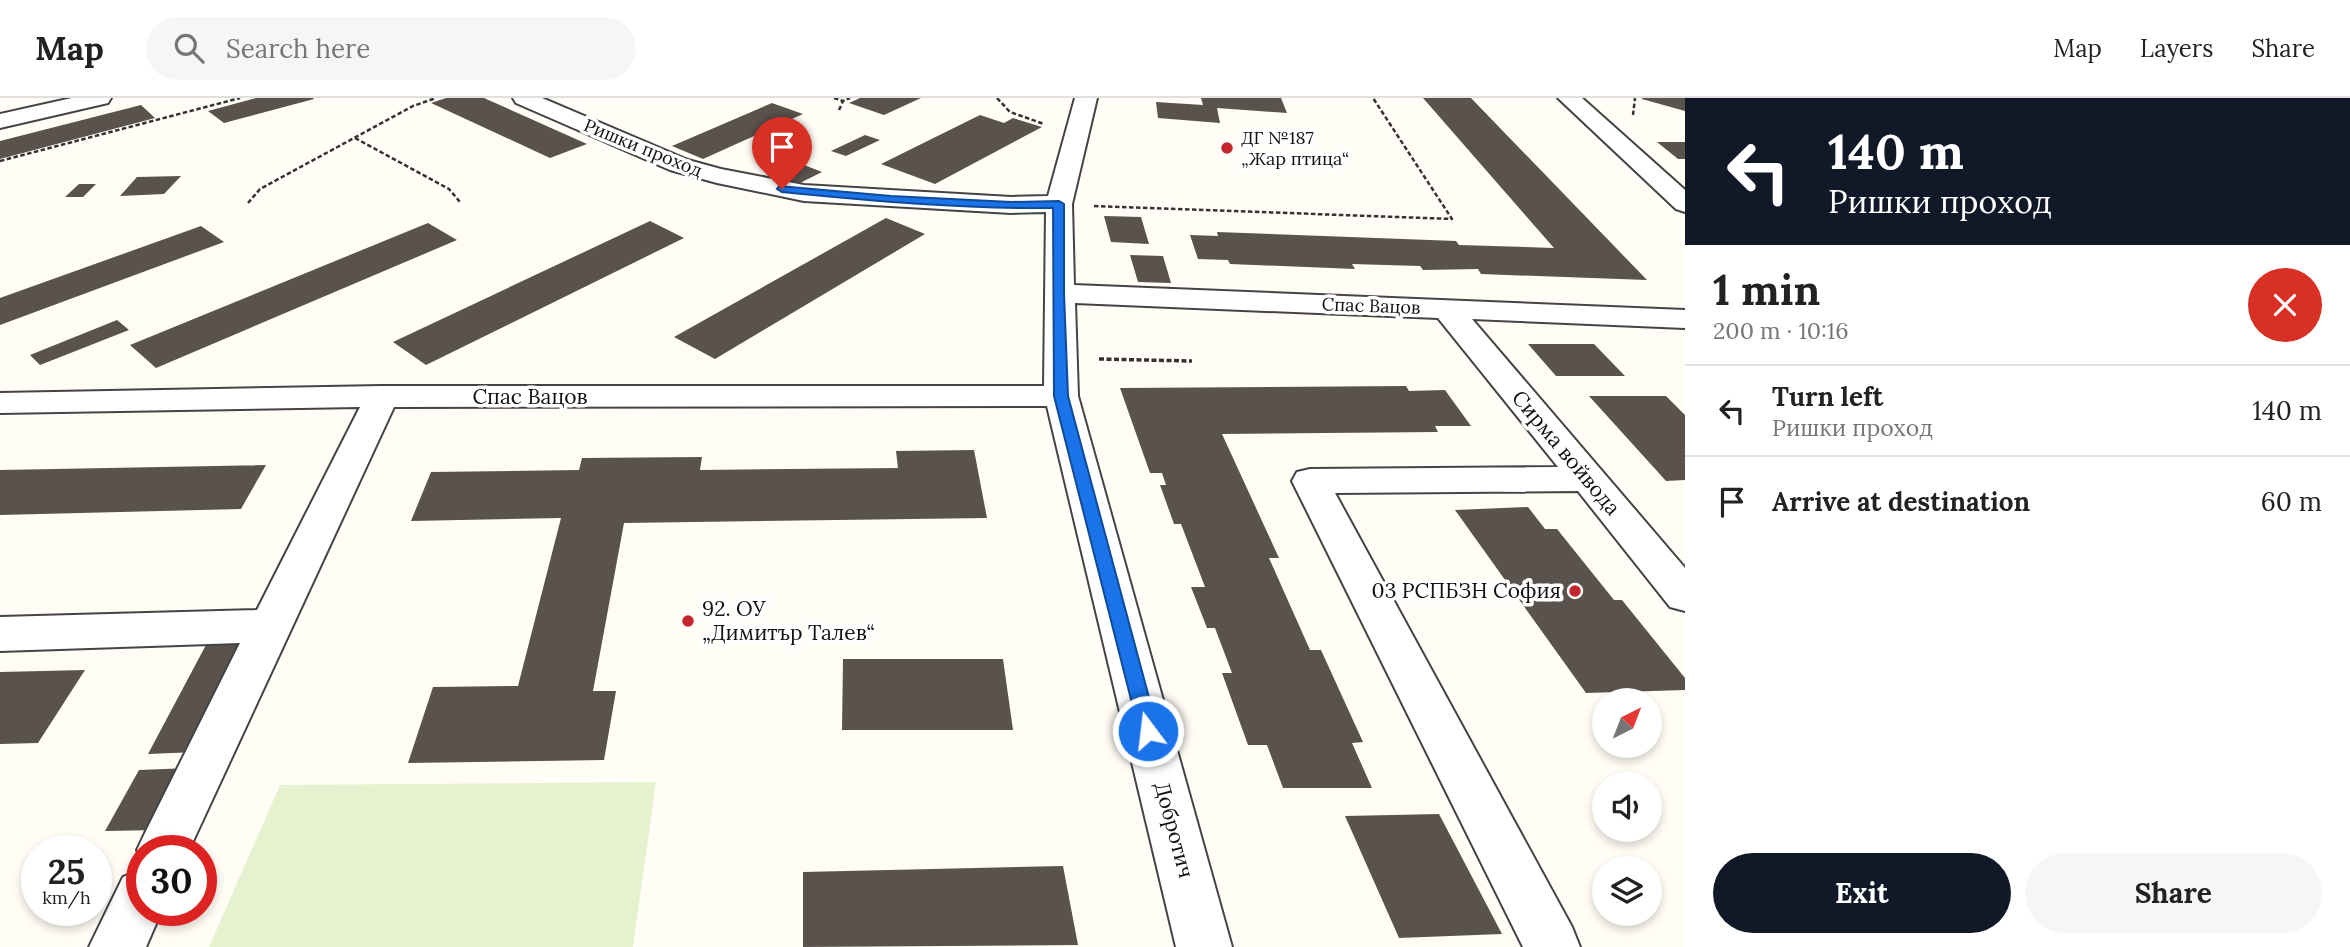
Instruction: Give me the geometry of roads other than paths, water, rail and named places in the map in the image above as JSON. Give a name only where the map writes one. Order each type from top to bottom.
[{"type":"street","points":[[0,121],[100,98]]},
{"type":"street","name":"Ришки проход","points":[[524,98],[679,165],[717,176],[804,193],[1011,205],[1059,204]]},
{"type":"street","name":"Добротич","points":[[1086,98],[1059,204],[1061,396],[1205,947]]},
{"type":"street","points":[[1569,98],[1685,204]]},
{"type":"street","name":"Спас Вацов","points":[[1058,293],[1685,319]]},
{"type":"street","name":"Сирма войвода","points":[[1447,309],[1685,596]]},
{"type":"street","name":"Спас Вацов","points":[[0,403],[382,397],[1061,396]]},
{"type":"street","points":[[170,835],[382,397]]},
{"type":"street","points":[[1552,947],[1310,481],[1588,479]]},
{"type":"street","points":[[0,634],[271,626]]},
{"type":"street","points":[[117,947],[127,926]]},
{"type":"place","name":"ДГ №187 „Жар птица“","points":[[1227,148]]},
{"type":"place","name":"03 РСПБЗН София","points":[[1575,591]]},
{"type":"place","name":"92. ОУ „Димитър Талев“","points":[[688,621]]}]
